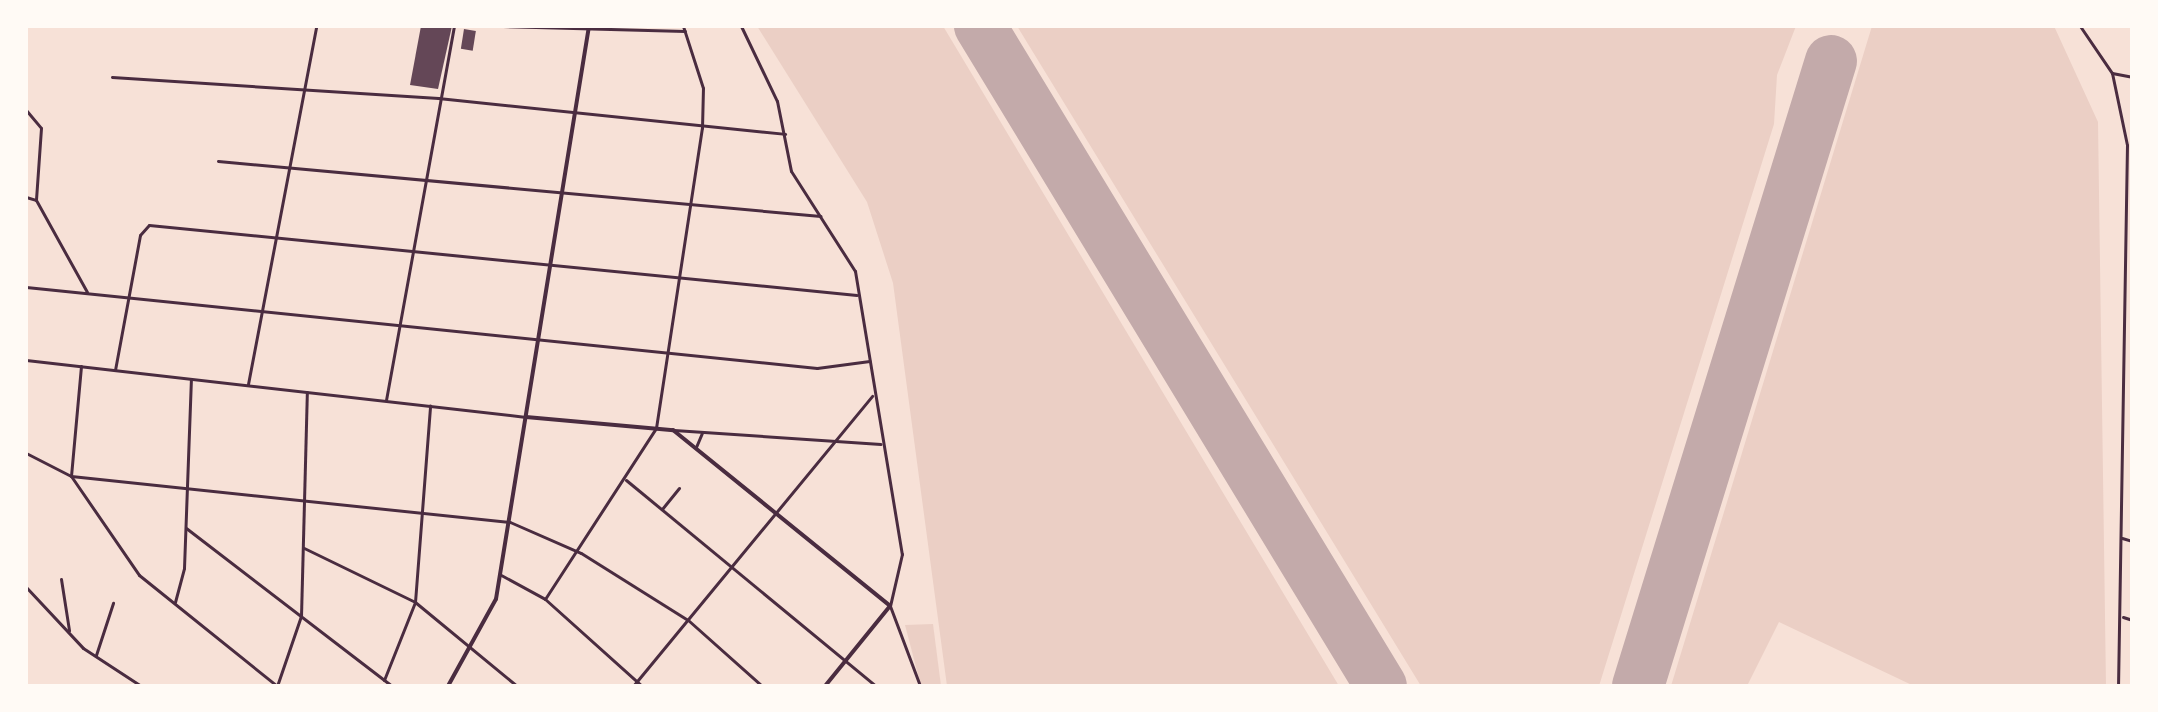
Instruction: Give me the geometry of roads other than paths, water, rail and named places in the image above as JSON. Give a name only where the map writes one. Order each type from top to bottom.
[{"type":"street","points":[[247,385],[294,167],[316,26]]},
{"type":"street","points":[[386,401],[438,98],[454,26]]},
{"type":"street","points":[[503,26],[684,28],[703,88],[694,200],[665,354],[656,428],[581,553],[545,599]]},
{"type":"street","points":[[741,26],[785,134],[791,171],[855,271],[881,444],[902,554],[890,606],[825,686]]},
{"type":"street","points":[[2080,26],[2112,73],[2131,182],[2123,460],[2123,617],[2118,686]]},
{"type":"street","points":[[448,686],[473,652],[501,575],[558,188],[588,29]]},
{"type":"street","points":[[2112,73],[2132,77]]},
{"type":"street","points":[[112,77],[573,109],[702,128],[785,134]]},
{"type":"street","points":[[26,110],[41,128],[36,200],[87,292]]},
{"type":"street","points":[[218,161],[694,200],[820,216]]},
{"type":"street","points":[[26,197],[36,200]]},
{"type":"street","points":[[115,370],[143,228],[280,238],[857,295]]},
{"type":"street","points":[[26,287],[398,328],[817,368],[870,361]]},
{"type":"street","points":[[26,360],[526,417],[702,433],[881,444]]},
{"type":"street","points":[[81,366],[71,476],[139,575],[277,686],[301,616],[307,392]]},
{"type":"street","points":[[175,602],[186,528],[191,379]]},
{"type":"street","points":[[2125,389],[2132,391]]},
{"type":"street","points":[[634,684],[873,394]]},
{"type":"street","points":[[384,680],[415,602],[430,406]]},
{"type":"street","points":[[673,430],[778,508],[890,606],[920,686]]},
{"type":"street","points":[[696,447],[702,433]]},
{"type":"street","points":[[26,453],[71,476],[421,507],[510,522],[581,553],[688,620],[762,686]]},
{"type":"street","points":[[2123,460],[2132,463]]},
{"type":"street","points":[[626,480],[876,686]]},
{"type":"street","points":[[662,509],[679,488]]},
{"type":"street","points":[[186,528],[392,686]]},
{"type":"street","points":[[2122,538],[2132,541]]},
{"type":"street","points":[[304,548],[415,602],[517,686]]},
{"type":"street","points":[[501,575],[545,599],[634,684],[642,686]]},
{"type":"street","points":[[61,579],[69,630]]},
{"type":"street","points":[[26,587],[96,655],[141,686]]},
{"type":"street","points":[[96,655],[113,603]]},
{"type":"street","points":[[2123,617],[2132,620]]}]
